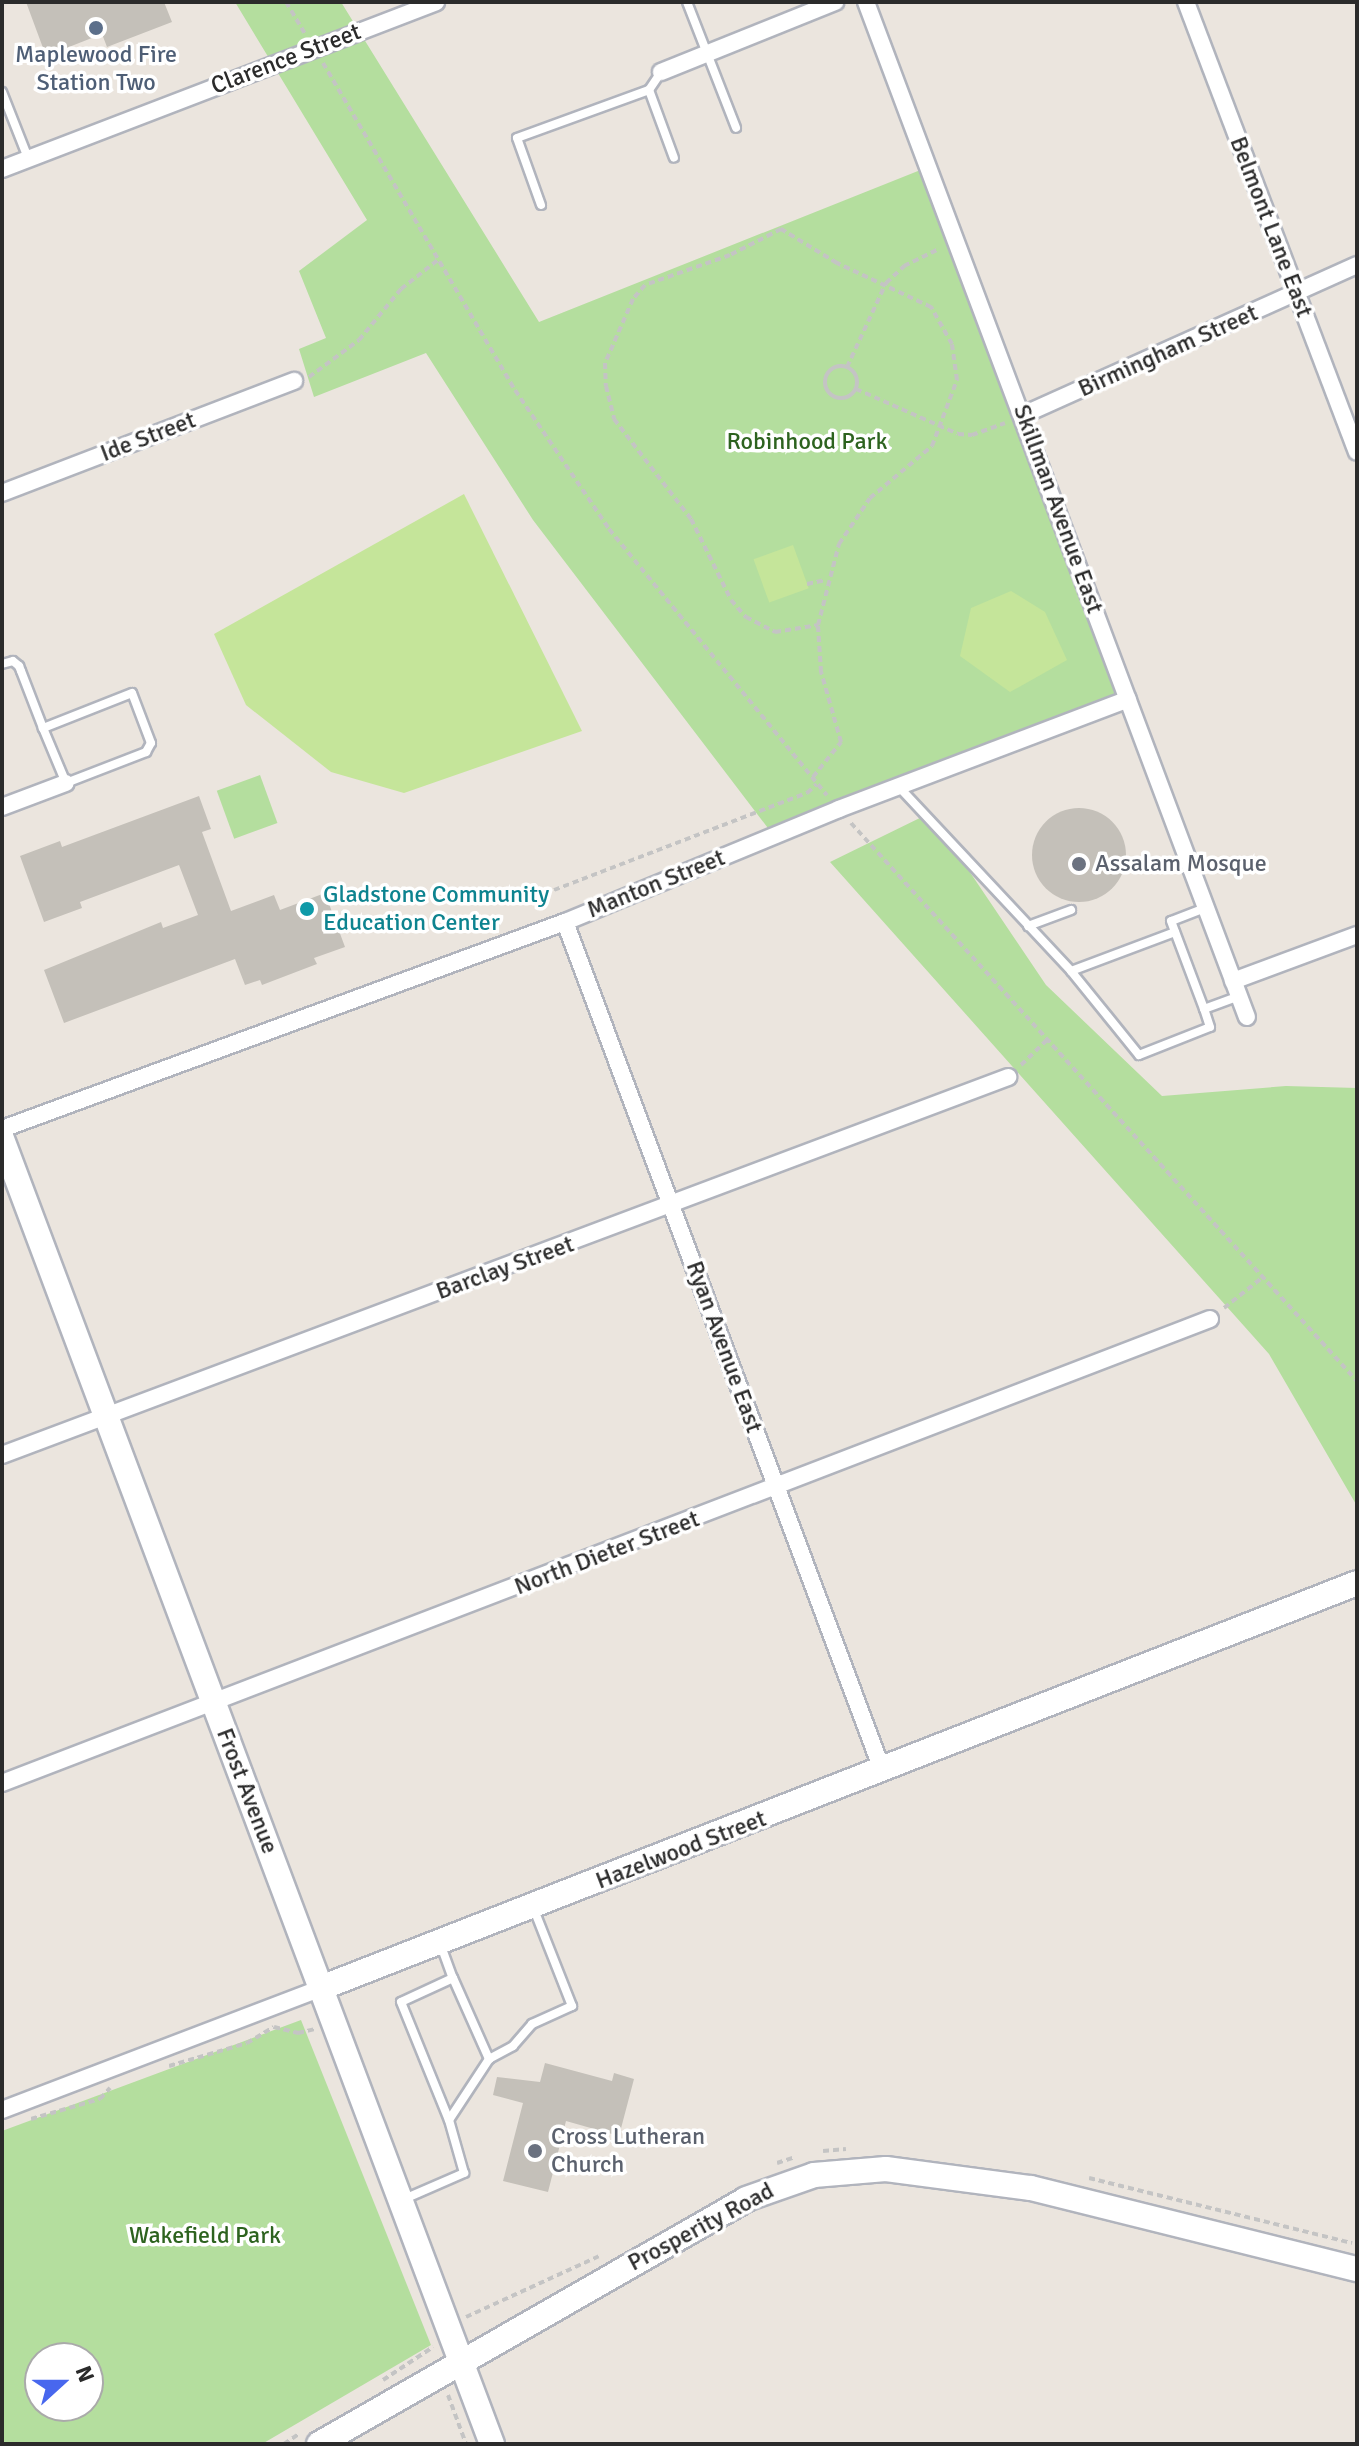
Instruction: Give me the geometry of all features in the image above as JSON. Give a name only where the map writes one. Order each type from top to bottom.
[{"type":"street","name":"Clarence Street","points":[[2,169],[436,2]]},
{"type":"street","points":[[661,72],[835,2]]},
{"type":"street","name":"Skillman Avenue East","points":[[866,2],[1247,1017]]},
{"type":"street","name":"Belmont Lane East","points":[[1186,2],[1357,452]]},
{"type":"street","name":"Birmingham Street","points":[[1023,415],[1357,265]]},
{"type":"street","name":"Ide Street","points":[[2,493],[294,381]]},
{"type":"street","name":"Manton Street","points":[[2,1129],[565,922],[839,809],[1128,699]]},
{"type":"street","points":[[2,807],[66,783]]},
{"type":"street","name":"Ryan Avenue East","points":[[565,922],[883,1772]]},
{"type":"street","points":[[1236,989],[1357,935]]},
{"type":"street","name":"Barclay Street","points":[[2,1455],[105,1414],[672,1207],[1008,1077]]},
{"type":"street","name":"Frost Avenue","points":[[2,1139],[492,2444]]},
{"type":"street","name":"North Dieter Street","points":[[2,1783],[777,1488],[1210,1319]]},
{"type":"street","name":"Hazelwood Street","points":[[2,2110],[883,1772],[1357,1583]]},
{"type":"street","name":"Prosperity Road","points":[[315,2435],[461,2361],[746,2199],[814,2175],[850,2169],[897,2170],[1031,2188],[1357,2269]]},
{"type":"lane","points":[[687,2],[736,128]]},
{"type":"lane","points":[[541,205],[517,138],[649,90],[661,72]]},
{"type":"lane","points":[[649,90],[674,158]]},
{"type":"lane","points":[[2,92],[28,159]]},
{"type":"lane","points":[[2,664],[13,661],[19,666],[43,728],[66,783],[146,752],[151,743],[132,693],[43,728]]},
{"type":"lane","points":[[899,786],[1071,971],[1139,1055],[1210,1027],[1171,921],[1205,908]]},
{"type":"lane","points":[[1028,926],[1071,910]]},
{"type":"lane","points":[[1071,971],[1175,932]]},
{"type":"lane","points":[[1204,1009],[1236,989]]},
{"type":"lane","points":[[449,2120],[489,2059],[513,2046],[532,2024],[572,2006],[532,1907]]},
{"type":"lane","points":[[439,1942],[489,2059]]},
{"type":"lane","points":[[401,2200],[464,2173],[449,2120],[401,2002],[453,1978]]},
{"type":"path","points":[[286,2],[515,390],[609,529],[817,784],[1357,1381]]},
{"type":"path","points":[[812,778],[841,742],[821,672],[818,625],[826,580],[852,520],[891,478],[932,446],[941,430],[957,380],[952,344],[931,307],[886,283],[837,263],[797,235],[781,229],[767,231],[730,255],[645,285],[633,299],[605,363],[614,419],[691,519],[731,600],[746,617],[775,632],[818,625]]},
{"type":"path","points":[[856,389],[839,398],[827,390],[827,374],[847,367],[886,283],[904,266],[956,242]]},
{"type":"path","points":[[294,381],[316,376],[343,355],[413,277],[439,259]]},
{"type":"path","points":[[847,367],[854,372],[856,389]]},
{"type":"path","points":[[856,389],[941,430],[972,435],[1023,415]]},
{"type":"path","points":[[807,584],[826,580]]},
{"type":"path","points":[[554,890],[807,793],[817,784]]},
{"type":"path","points":[[1008,1077],[1047,1040]]},
{"type":"path","points":[[1210,1319],[1263,1277]]},
{"type":"path","points":[[156,2067],[187,2065],[274,2027],[298,2033],[334,2022]]},
{"type":"path","points":[[28,2118],[40,2119],[100,2099],[113,2085]]},
{"type":"path","points":[[812,2153],[850,2149]]},
{"type":"path","points":[[762,2169],[800,2155]]},
{"type":"path","points":[[1086,2177],[1357,2244]]},
{"type":"path","points":[[378,2383],[451,2333],[468,2315],[609,2251]]},
{"type":"path","points":[[284,2444],[315,2435]]},
{"type":"green space","name":"Robinhood Park","points":[[235,2],[341,2],[539,322],[928,167],[1128,699],[774,836],[533,520],[426,353],[314,397],[299,349],[326,338],[299,271],[367,220]]},
{"type":"green space","points":[[464,494],[582,731],[404,793],[331,772],[246,705],[214,634]]},
{"type":"green space","points":[[793,545],[809,588],[769,603],[754,559]]},
{"type":"green space","points":[[1011,591],[1045,612],[1067,660],[1010,692],[960,656],[971,608]]},
{"type":"green space","points":[[260,775],[277,823],[234,839],[217,791]]},
{"type":"green space","points":[[930,813],[1046,985],[1162,1096],[1286,1086],[1357,1088],[1357,1506],[1269,1354],[830,862]]},
{"type":"green space","name":"Wakefield Park","points":[[301,2020],[431,2345],[262,2444],[2,2444],[2,2131]]},
{"type":"building","name":"Maplewood Fire Station Two","points":[[26,2],[164,2],[172,22],[107,47],[102,34],[46,56]]},
{"type":"building","name":"Gladstone Community Education Center","points":[[199,796],[211,829],[202,832],[231,911],[274,895],[280,910],[325,893],[345,947],[314,958],[317,964],[262,985],[260,980],[245,985],[235,959],[64,1023],[44,970],[161,922],[163,928],[198,915],[179,865],[80,902],[82,908],[44,922],[20,856],[60,841],[62,847]]},
{"type":"building","name":"Assalam Mosque","points":[[1079,808],[1097,811],[1112,822],[1123,837],[1126,855],[1123,873],[1112,888],[1097,899],[1079,902],[1061,899],[1046,888],[1035,873],[1032,855],[1035,837],[1046,822],[1061,811]]},
{"type":"building","points":[[545,2063],[612,2081],[614,2073],[634,2079],[619,2136],[566,2121],[548,2192],[503,2181],[523,2103],[493,2095],[497,2077],[540,2082]]},
{"type":"place","name":"Maplewood Fire Station Two","points":[[96,28]]},
{"type":"place","name":"Assalam Mosque","points":[[1079,864]]},
{"type":"place","name":"Gladstone Community Education Center","points":[[307,909]]},
{"type":"place","name":"Cross Lutheran Church","points":[[535,2151]]}]
